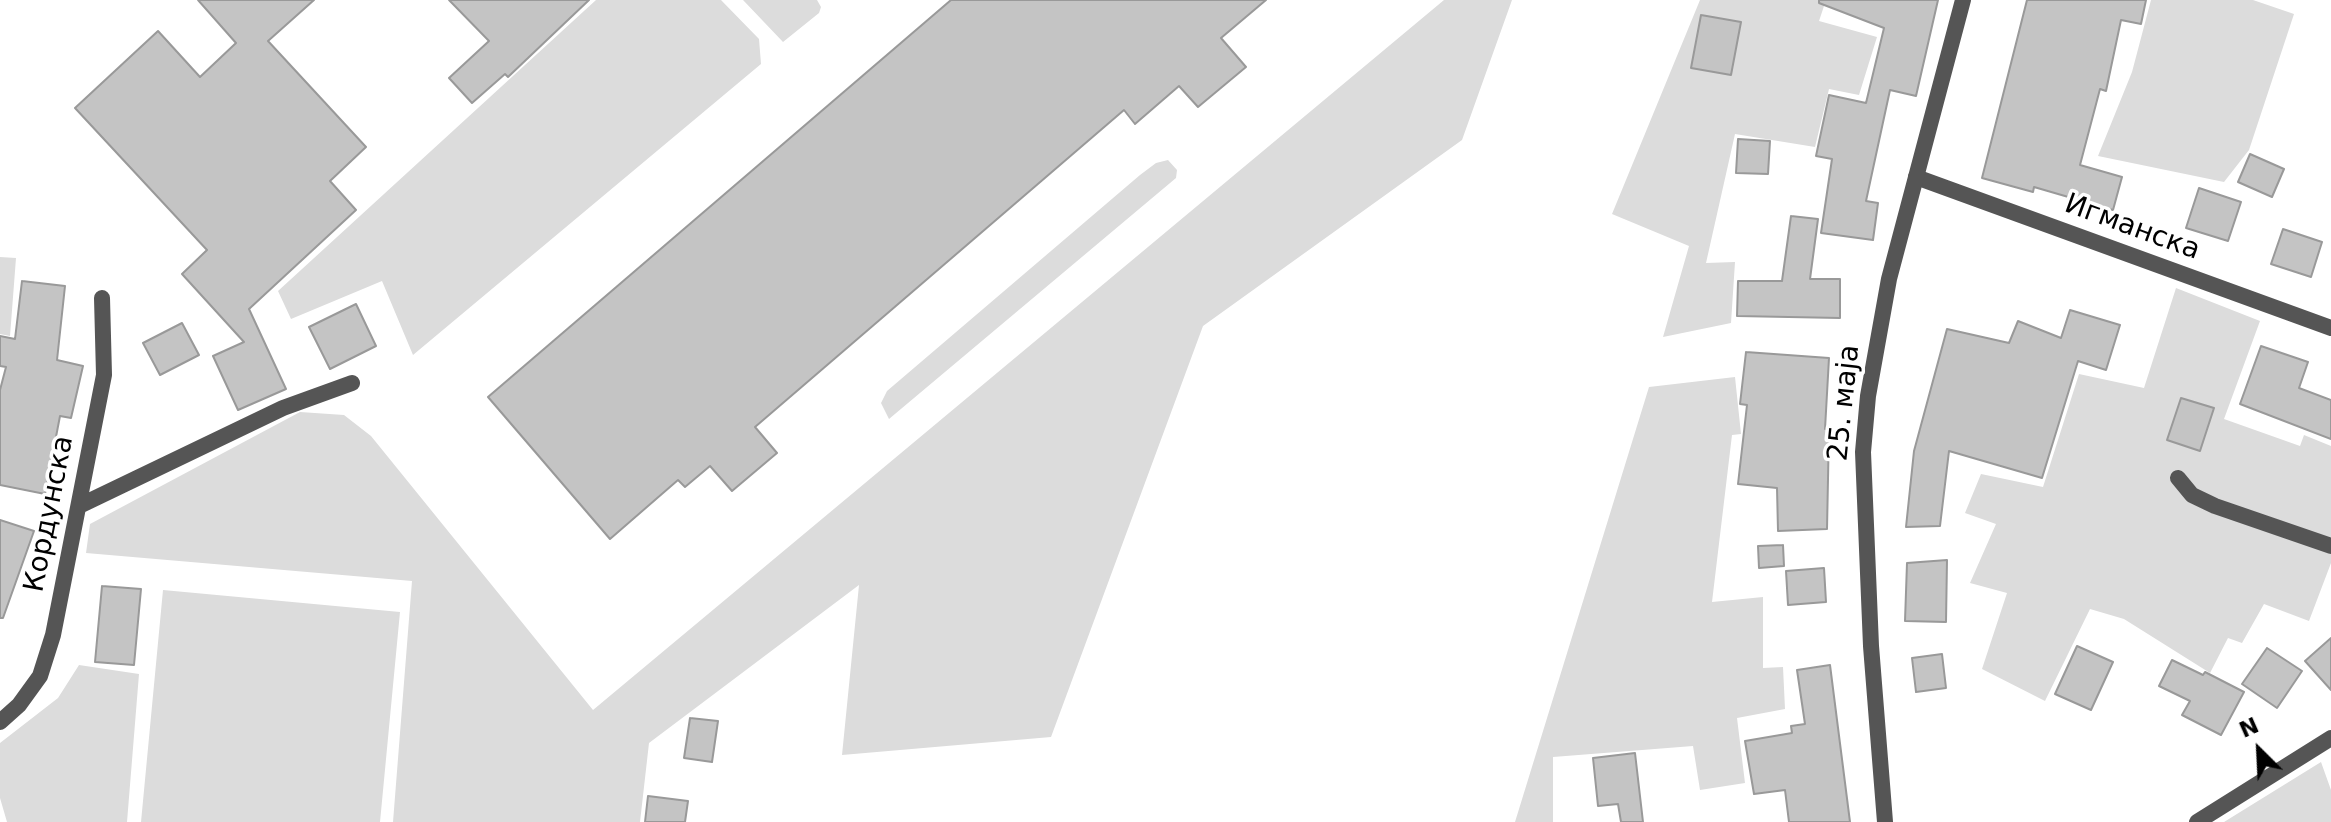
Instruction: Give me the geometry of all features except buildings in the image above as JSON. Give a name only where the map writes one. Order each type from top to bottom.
[{"type":"street","name":"25. маја","points":[[1885,822],[1869,615],[1863,452],[1868,396],[1889,279],[1963,0]]},
{"type":"street","name":"Игманска","points":[[1916,177],[2331,328]]},
{"type":"street","name":"Кордунска","points":[[0,722],[19,705],[40,676],[53,635],[104,375],[102,298]]},
{"type":"street","points":[[79,506],[283,408],[352,383]]},
{"type":"street","points":[[2178,478],[2192,495],[2215,506],[2331,546]]},
{"type":"street","points":[[2197,822],[2331,738]]},
{"type":"shaded area","points":[[596,0],[721,0],[759,39],[761,64],[413,355],[382,281],[291,319],[278,291]]},
{"type":"shaded area","points":[[743,0],[817,0],[821,7],[819,13],[783,42]]},
{"type":"shaded area","points":[[1444,0],[1512,0],[1462,140],[1203,326],[1051,737],[842,755],[859,585],[649,743],[640,822],[393,822],[412,581],[86,553],[90,524],[300,412],[344,415],[371,436],[593,710]]},
{"type":"shaded area","points":[[1700,0],[1826,0],[1819,21],[1877,37],[1859,95],[1829,89],[1815,147],[1735,134],[1706,263],[1735,262],[1731,323],[1663,337],[1689,246],[1612,214]]},
{"type":"shaded area","points":[[2151,0],[2253,0],[2294,14],[2249,150],[2224,182],[2098,156],[2132,72]]},
{"type":"shaded area","points":[[1168,160],[1177,170],[1176,178],[889,419],[881,403],[887,391],[1140,175],[1156,163]]},
{"type":"shaded area","points":[[0,257],[16,258],[10,336],[0,334]]},
{"type":"shaded area","points":[[2176,288],[2260,321],[2224,419],[2300,446],[2304,435],[2331,446],[2331,563],[2309,621],[2264,604],[2242,643],[2228,638],[2210,673],[2124,619],[2090,609],[2045,701],[1982,669],[2007,593],[1970,583],[1996,524],[1965,513],[1981,474],[2043,487],[2079,374],[2144,388]]},
{"type":"shaded area","points":[[1735,377],[1741,434],[1732,435],[1712,602],[1763,597],[1763,668],[1783,667],[1785,709],[1737,718],[1745,783],[1700,790],[1693,746],[1553,757],[1553,822],[1515,822],[1649,387]]},
{"type":"shaded area","points":[[163,590],[400,612],[380,822],[141,822]]},
{"type":"shaded area","points":[[79,665],[139,674],[127,822],[7,822],[0,798],[0,743],[58,698]]},
{"type":"shaded area","points":[[2321,762],[2331,790],[2331,822],[2224,822]]}]
